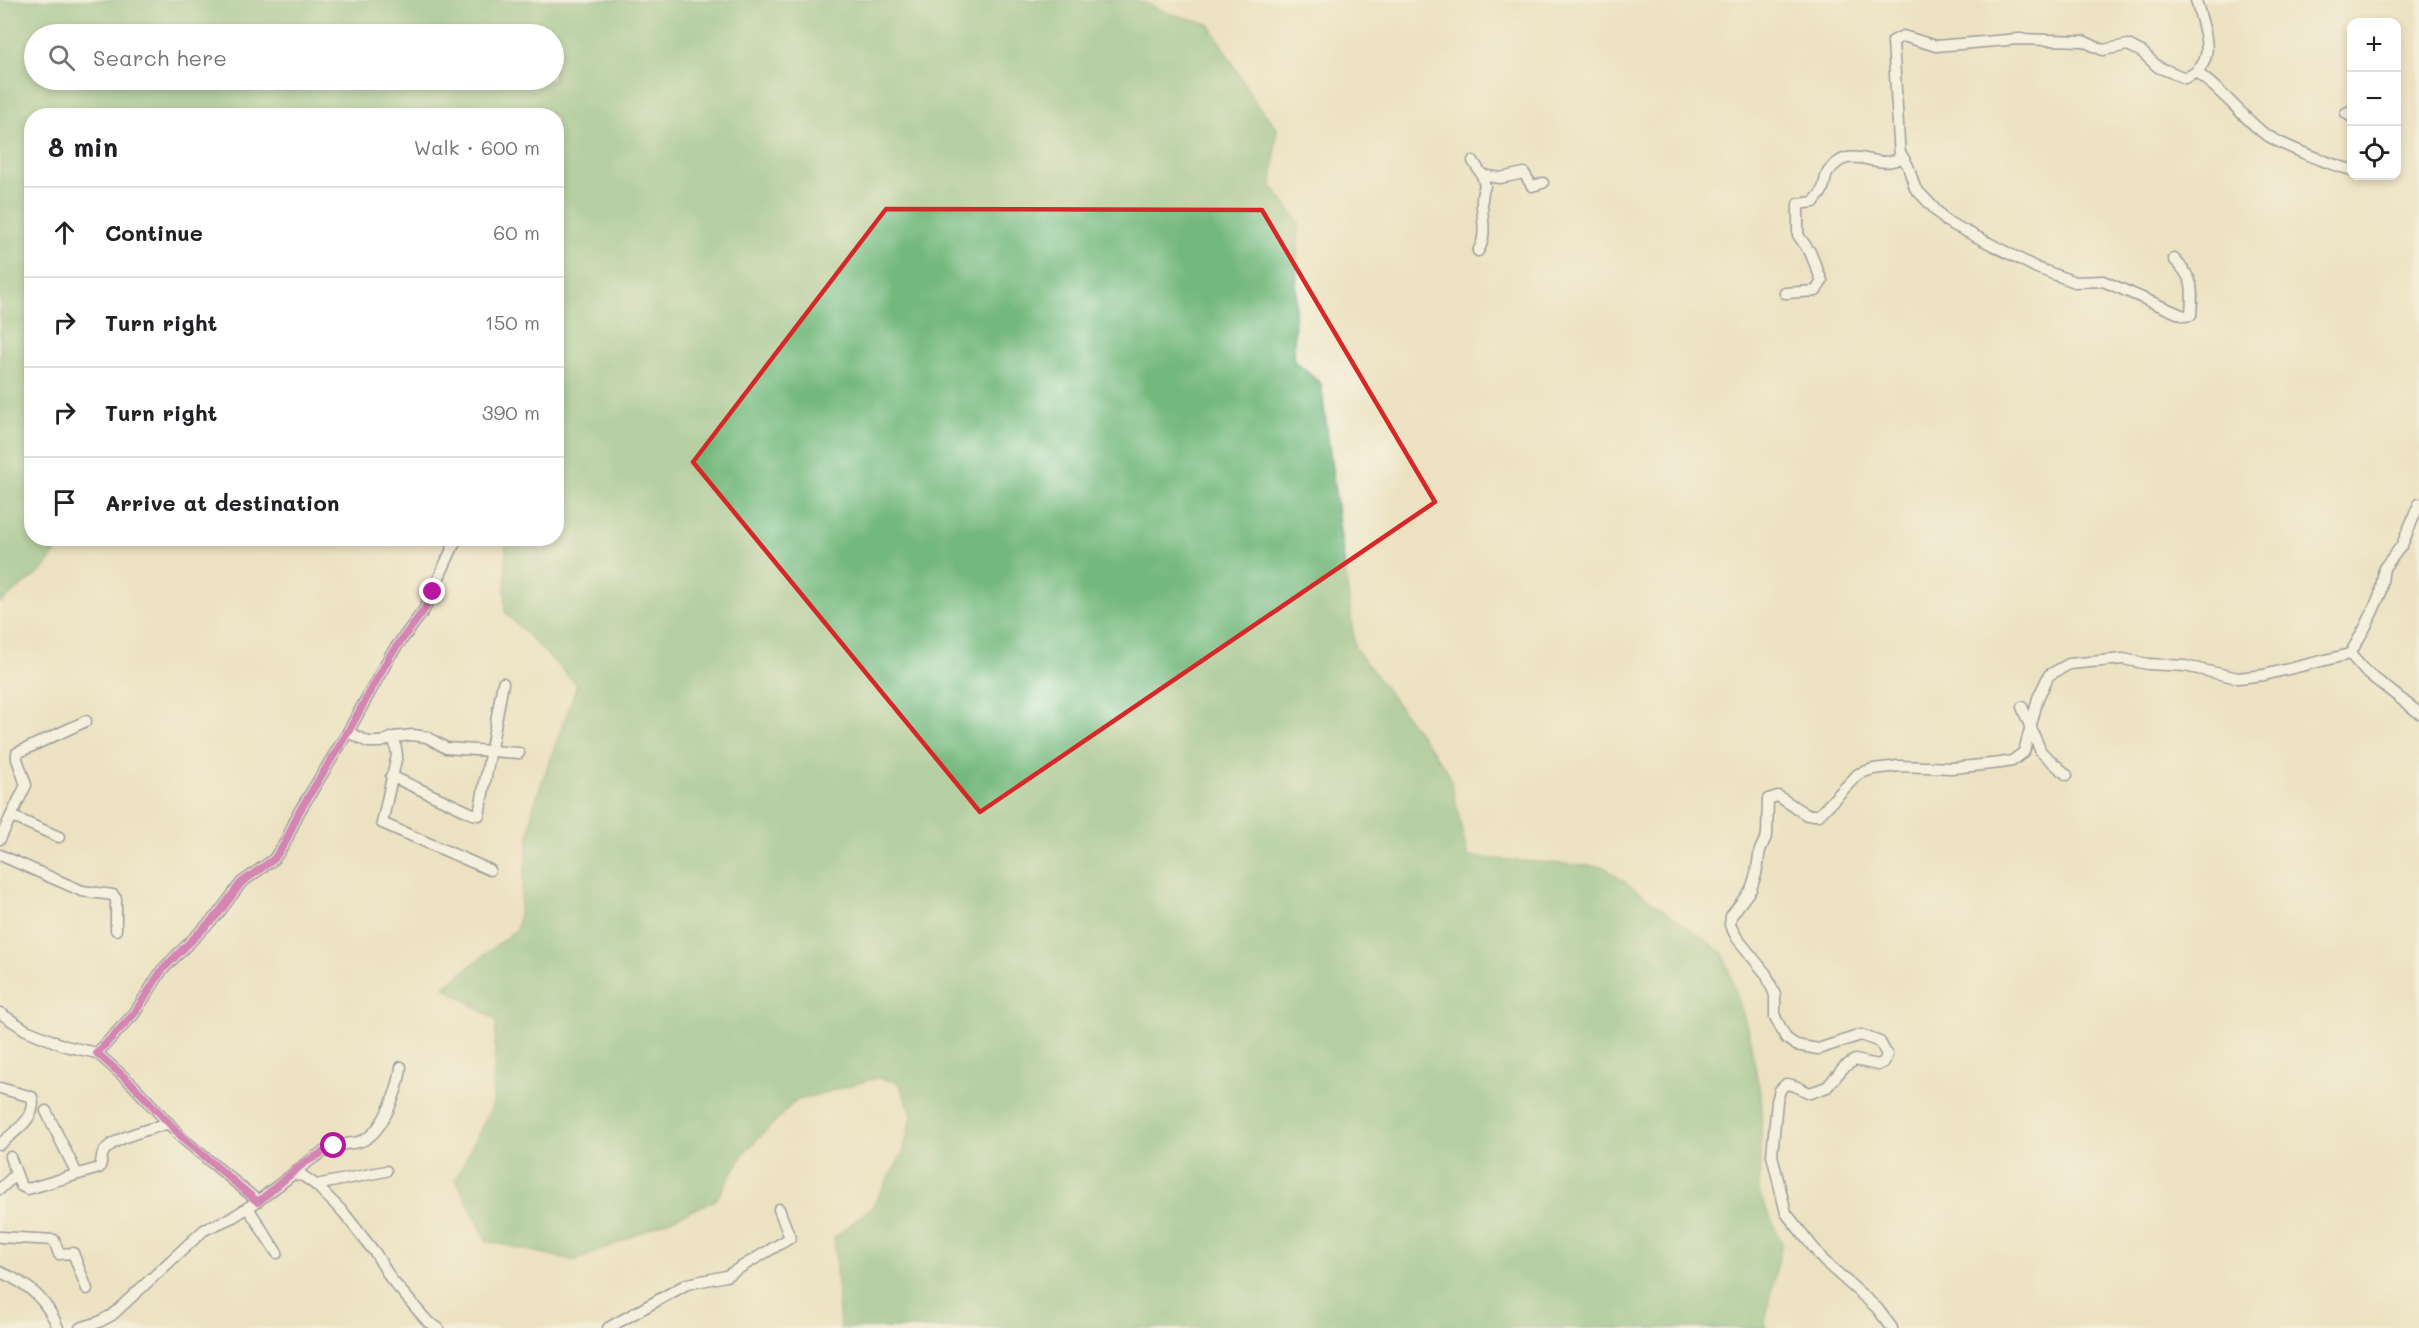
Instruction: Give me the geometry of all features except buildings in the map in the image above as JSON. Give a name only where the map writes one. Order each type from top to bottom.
[{"type":"street","points":[[2174,259],[2186,270],[2192,285],[2191,315],[2184,316],[2103,281],[2075,282],[2037,268],[1946,221],[1915,188],[1908,166],[1901,154],[1893,76],[1893,41],[1903,36],[1936,46],[2019,39],[2083,41],[2103,50],[2128,45],[2142,52],[2157,67],[2185,78],[2197,73],[2207,56],[2205,30],[2196,0]]},
{"type":"street","points":[[2197,73],[2212,83],[2234,108],[2265,134],[2347,168]]},
{"type":"street","points":[[1785,293],[1816,291],[1822,281],[1810,252],[1798,235],[1798,204],[1814,202],[1822,191],[1825,175],[1839,161],[1859,157],[1879,162],[1897,161],[1901,154]]},
{"type":"street","points":[[1473,161],[1482,175],[1485,186],[1481,197],[1484,212],[1483,244],[1478,251]]},
{"type":"street","points":[[1482,175],[1500,178],[1524,173],[1532,186],[1542,183]]},
{"type":"street","points":[[1892,1328],[1876,1308],[1824,1261],[1786,1213],[1772,1155],[1777,1101],[1780,1090],[1786,1084],[1793,1084],[1810,1093],[1827,1087],[1844,1067],[1855,1060],[1878,1065],[1884,1062],[1887,1055],[1880,1042],[1861,1035],[1818,1049],[1796,1045],[1786,1038],[1775,1017],[1775,995],[1766,974],[1737,938],[1730,925],[1731,916],[1751,889],[1756,874],[1760,850],[1767,835],[1768,799],[1778,796],[1807,814],[1819,816],[1858,774],[1874,769],[1899,766],[1952,768],[2012,760],[2024,752],[2038,698],[2049,675],[2069,664],[2123,659],[2148,664],[2185,666],[2238,678],[2264,675],[2350,654],[2380,595],[2384,568],[2402,545],[2419,504]]},
{"type":"street","points":[[97,1053],[134,1014],[162,970],[218,914],[241,883],[274,859],[391,654],[424,610],[453,546]]},
{"type":"street","points":[[2350,654],[2365,671],[2419,713]]},
{"type":"street","points":[[391,776],[473,814],[479,814],[503,683]]},
{"type":"street","points":[[2022,707],[2041,752],[2067,775]]},
{"type":"street","points":[[0,838],[26,785],[16,759],[17,753],[86,721]]},
{"type":"street","points":[[348,732],[368,742],[381,742],[394,737],[413,735],[428,737],[446,748],[519,753]]},
{"type":"street","points":[[394,737],[397,754],[382,823],[490,870]]},
{"type":"street","points":[[11,816],[59,837]]},
{"type":"street","points":[[0,855],[82,891],[113,895],[116,899],[116,930]]},
{"type":"street","points":[[0,1013],[26,1030],[65,1046],[97,1053],[132,1084],[183,1138],[258,1202]]},
{"type":"street","points":[[80,1328],[112,1315],[204,1230],[258,1202],[304,1163],[334,1146],[362,1142],[370,1136],[380,1124],[399,1087],[401,1067]]},
{"type":"street","points":[[0,1088],[27,1094],[32,1096],[33,1101],[25,1123],[0,1143]]},
{"type":"street","points":[[46,1111],[77,1174]]},
{"type":"street","points":[[10,1157],[21,1186],[28,1189],[99,1168],[103,1153],[116,1142],[169,1123]]},
{"type":"street","points":[[316,1185],[386,1171]]},
{"type":"street","points":[[0,1189],[16,1174]]},
{"type":"street","points":[[292,1174],[303,1176],[316,1185],[350,1221],[376,1254],[391,1280],[434,1327]]},
{"type":"street","points":[[248,1208],[277,1253]]},
{"type":"street","points":[[608,1328],[687,1284],[726,1276],[790,1238],[779,1209]]},
{"type":"street","points":[[0,1237],[54,1240],[59,1254],[73,1253],[87,1289]]},
{"type":"street","points":[[0,1272],[39,1296],[50,1309],[58,1328]]},
{"type":"highlighted area","points":[[886,209],[1262,210],[1435,502],[980,812],[693,462]]},
{"type":"green space","points":[[0,0],[1138,0],[1168,13],[1209,24],[1256,104],[1277,127],[1272,187],[1299,222],[1293,360],[1321,384],[1355,648],[1449,773],[1468,857],[1604,867],[1723,953],[1748,1030],[1762,1103],[1759,1193],[1782,1243],[1765,1322],[1766,1328],[840,1328],[834,1238],[872,1207],[903,1153],[912,1115],[899,1082],[876,1078],[795,1101],[744,1153],[716,1200],[576,1261],[487,1241],[456,1179],[493,1104],[496,1020],[444,987],[517,929],[533,807],[577,685],[505,612],[506,546],[564,546],[564,108],[24,108],[24,546],[59,546],[44,569],[0,603]]},
{"type":"route","points":[[334,1146],[304,1163],[258,1202],[183,1138],[132,1084],[97,1053],[134,1014],[162,970],[218,914],[241,883],[274,859],[391,654],[424,610],[433,592]]}]
